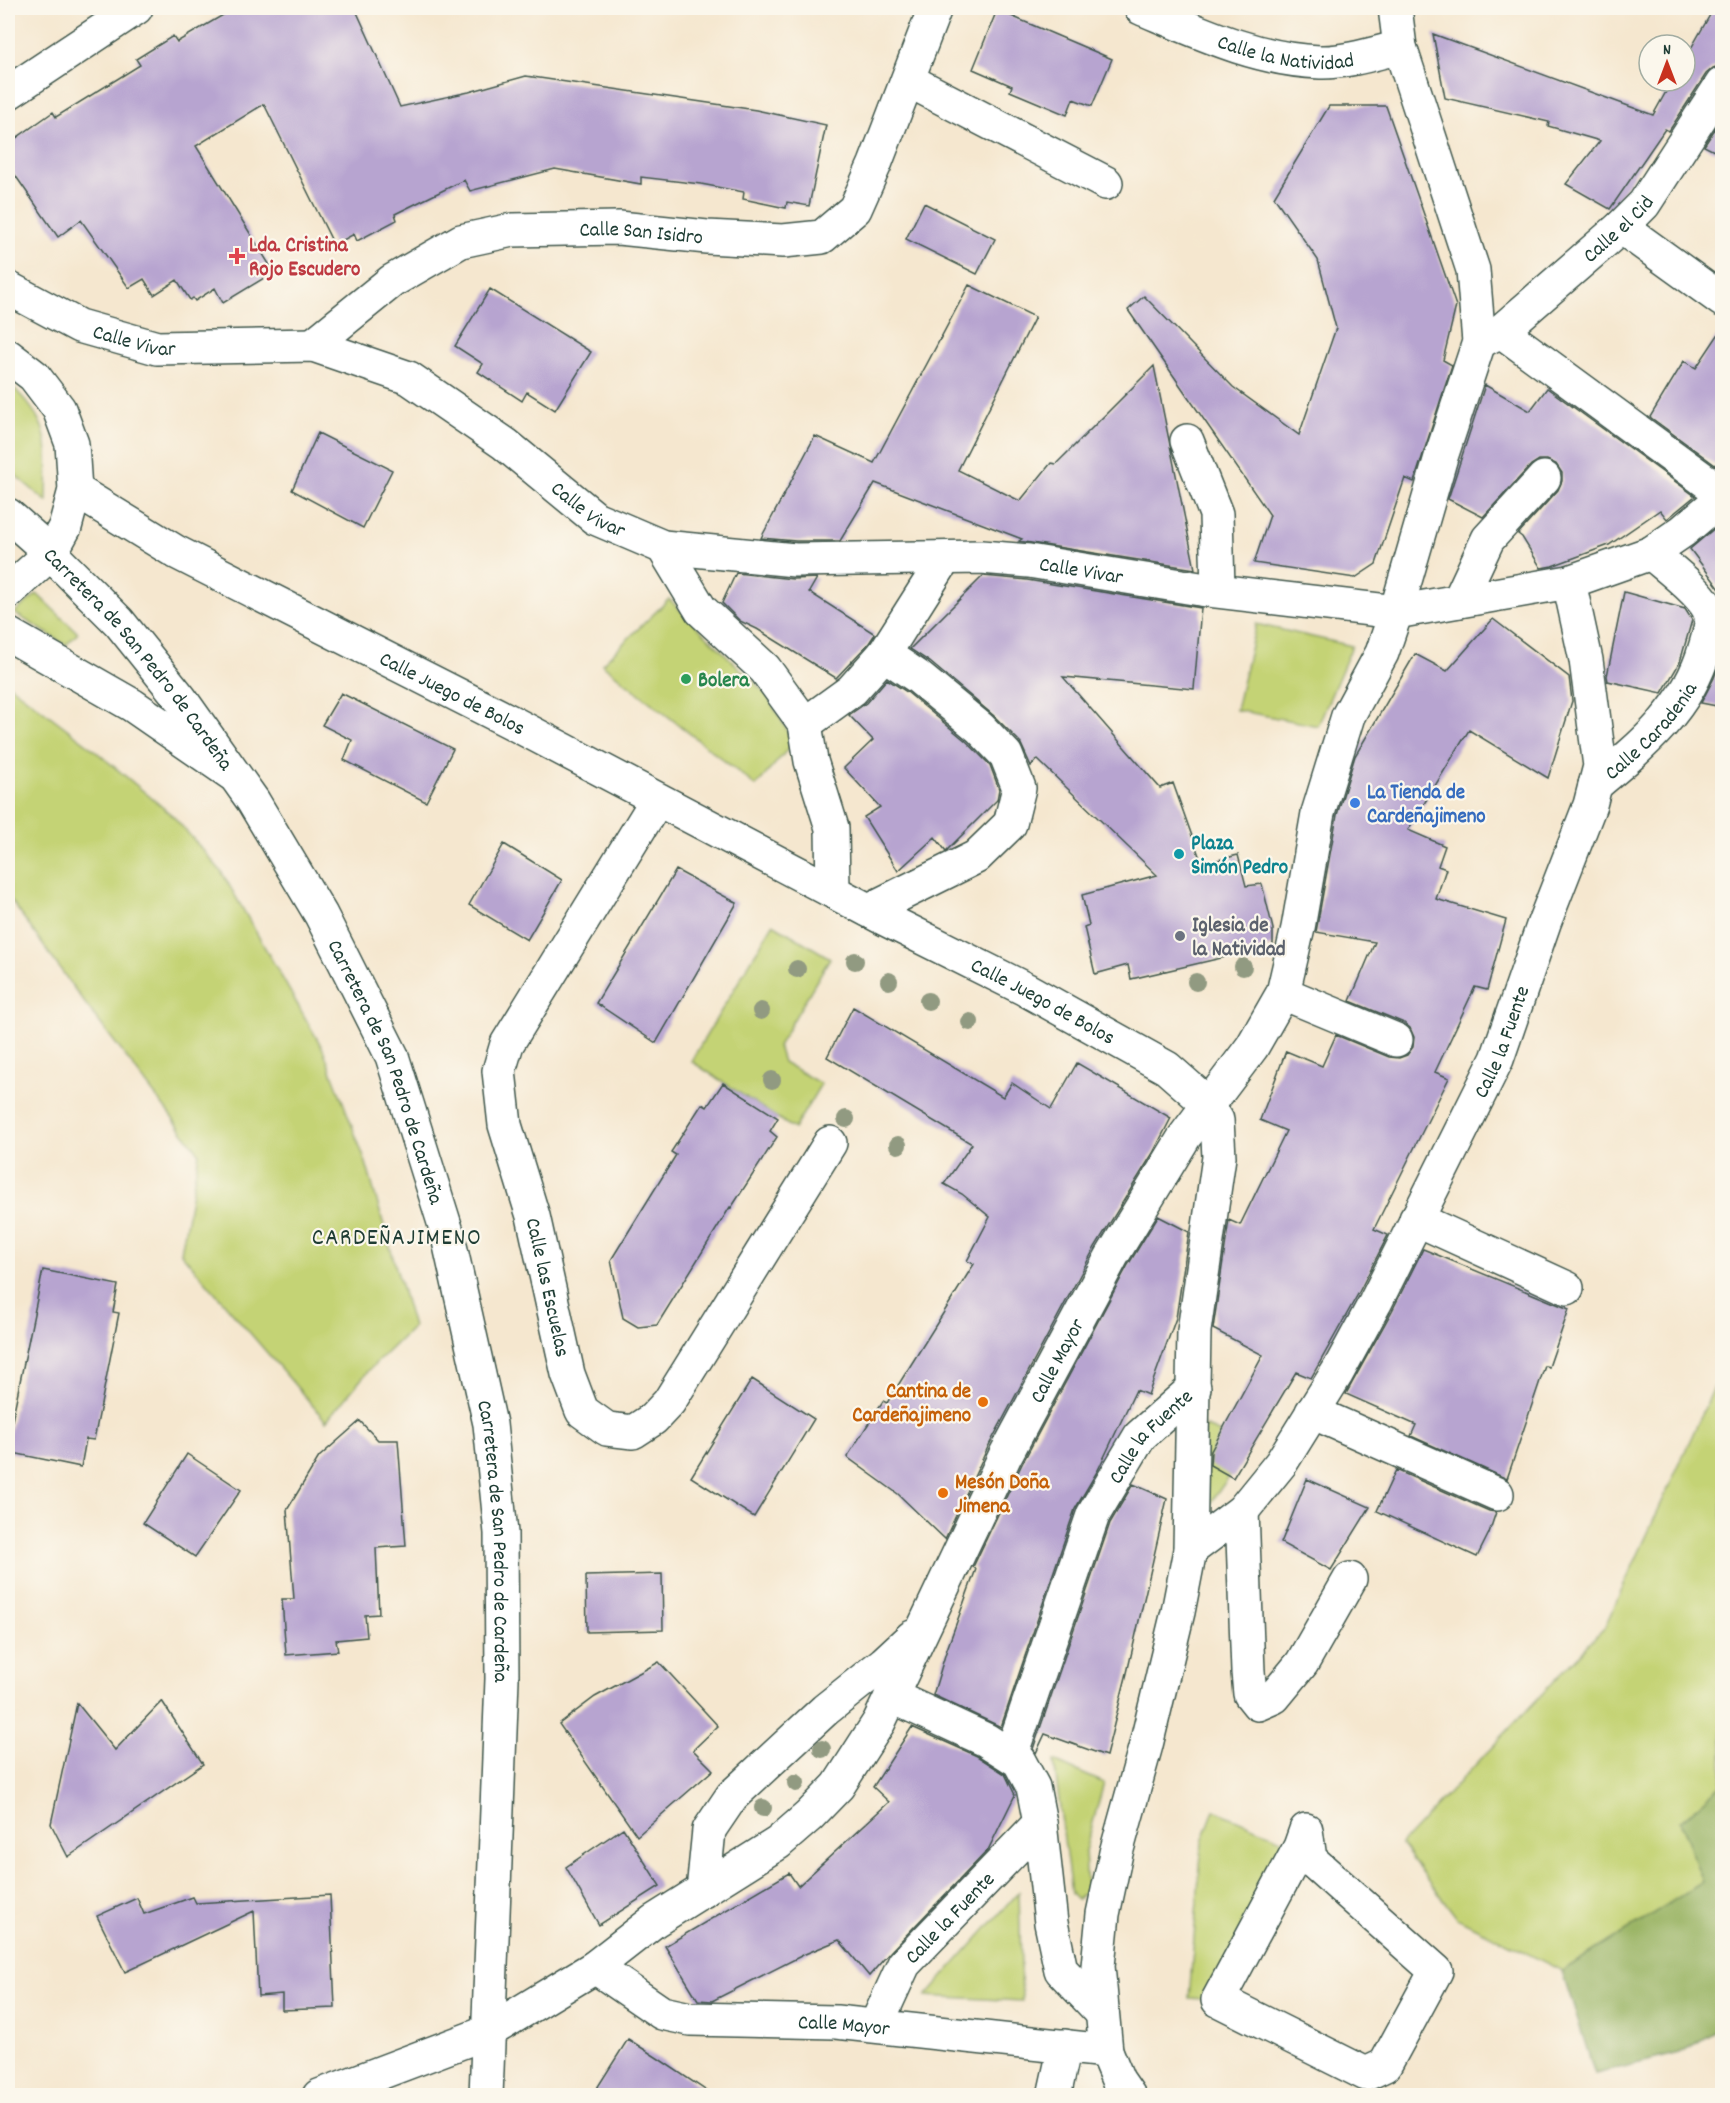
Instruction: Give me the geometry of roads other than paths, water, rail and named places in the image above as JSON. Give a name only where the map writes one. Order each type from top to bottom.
[{"type":"street","points":[[8,93],[136,8]]},
{"type":"street","name":"Calle San Isidro","points":[[313,345],[402,275],[461,242],[512,230],[619,228],[783,242],[822,237],[855,209],[935,8]]},
{"type":"street","name":"Calle la Natividad","points":[[1141,8],[1199,33],[1277,58],[1322,63],[1400,47]]},
{"type":"street","points":[[1207,1106],[1252,1047],[1283,993],[1298,927],[1318,813],[1348,716],[1382,653],[1441,457],[1490,337],[1473,270],[1400,47],[1395,8]]},
{"type":"street","points":[[908,80],[1106,183]]},
{"type":"street","name":"Calle el Cid","points":[[1490,337],[1621,228],[1644,204],[1722,84]]},
{"type":"street","points":[[1621,228],[1722,300]]},
{"type":"street","name":"Calle Vivar","points":[[8,288],[79,326],[157,348],[313,345],[409,378],[505,444],[595,518],[663,547],[795,560],[981,557],[1029,561],[1200,589],[1396,612]]},
{"type":"street","points":[[1490,337],[1722,493]]},
{"type":"street","points":[[8,356],[34,376],[59,409],[72,444],[75,490],[65,527],[50,554],[8,592]]},
{"type":"street","points":[[1187,441],[1216,514],[1218,590]]},
{"type":"street","points":[[1459,601],[1488,539],[1544,478]]},
{"type":"street","name":"Calle Juego de Bolos","points":[[75,490],[176,552],[1025,989],[1167,1068],[1207,1106]]},
{"type":"street","points":[[1396,612],[1569,582],[1651,553],[1683,531],[1722,498]]},
{"type":"street","name":"Carretera de San Pedro de Cardeña","points":[[8,515],[119,622],[180,698],[253,801],[321,915],[392,1056],[447,1232],[490,1424],[501,1533],[502,1679],[486,2096]]},
{"type":"street","points":[[663,547],[701,610],[765,669],[805,724],[811,761],[831,828],[833,891]]},
{"type":"street","name":"Calle Caradenia","points":[[1595,785],[1647,742],[1673,711],[1691,685],[1698,670],[1709,632],[1711,616],[1704,601],[1651,553]]},
{"type":"street","points":[[805,724],[852,690],[884,654],[945,558]]},
{"type":"street","name":"Calle Caradenia","points":[[1569,582],[1586,660],[1600,766],[1590,806],[1570,856]]},
{"type":"street","points":[[8,634],[132,705],[236,777]]},
{"type":"street","points":[[869,910],[976,857],[1010,824],[1019,788],[1006,755],[980,728],[918,677],[884,654]]},
{"type":"street","name":"Calle las Escuelas","points":[[657,800],[507,1044],[499,1071],[505,1125],[533,1216],[568,1374],[582,1411],[607,1429],[633,1432],[653,1419],[669,1402],[830,1143]]},
{"type":"street","name":"Calle la Fuente","points":[[1190,1550],[1242,1511],[1281,1463],[1337,1373],[1375,1304],[1497,1059],[1544,922],[1570,856]]},
{"type":"street","points":[[1283,993],[1396,1040]]},
{"type":"street","name":"Calle Mayor","points":[[320,2096],[488,2032],[595,1967],[654,1921],[778,1843],[838,1786],[879,1722],[1005,1456],[1112,1257],[1185,1136],[1207,1106]]},
{"type":"street","name":"Calle la Fuente","points":[[1011,1755],[1093,1515],[1140,1436],[1194,1388],[1194,1331],[1219,1157],[1217,1120],[1207,1106]]},
{"type":"street","points":[[1416,1219],[1567,1288]]},
{"type":"street","points":[[1118,2081],[1102,2013],[1098,1966],[1102,1914],[1116,1853],[1146,1745],[1178,1612],[1190,1550],[1194,1388]]},
{"type":"street","points":[[1312,1412],[1497,1494]]},
{"type":"street","points":[[1242,1511],[1248,1672],[1250,1694],[1258,1704],[1274,1697],[1302,1663],[1350,1579]]},
{"type":"street","name":"Calle Mayor","points":[[703,1891],[709,1830],[732,1796],[817,1718],[884,1663],[924,1626]]},
{"type":"street","points":[[891,1696],[986,1740],[1019,1761],[1033,1787],[1040,1823],[1051,1923],[1061,1970],[1102,2013]]},
{"type":"street","name":"Calle la Fuente","points":[[876,2025],[904,1964],[1040,1823]]},
{"type":"street","points":[[1306,1830],[1310,1859],[1436,1971],[1385,2064],[1366,2074],[1218,2000],[1300,1847],[1306,1830]]},
{"type":"street","name":"Calle Mayor","points":[[595,1967],[662,2013],[690,2019],[876,2025],[1065,2046],[1118,2081]]},
{"type":"street","points":[[1054,2096],[1065,2046]]},
{"type":"place","name":"Lda. Cristina Rojo Escudero","points":[[237,256]]},
{"type":"place","name":"Bolera","points":[[686,679]]},
{"type":"place","name":"La Tienda de Cardeñajimeno","points":[[1355,803]]},
{"type":"place","name":"Plaza Simón Pedro","points":[[1179,854]]},
{"type":"place","name":"Iglesia de la Natividad","points":[[1180,936]]},
{"type":"place","name":"Cantina de Cardeñajimeno","points":[[983,1402]]},
{"type":"place","name":"Mesón Doña Jimena","points":[[943,1493]]},
{"type":"district","name":"CARDEÑAJIMENO","points":[[397,1236]]}]
